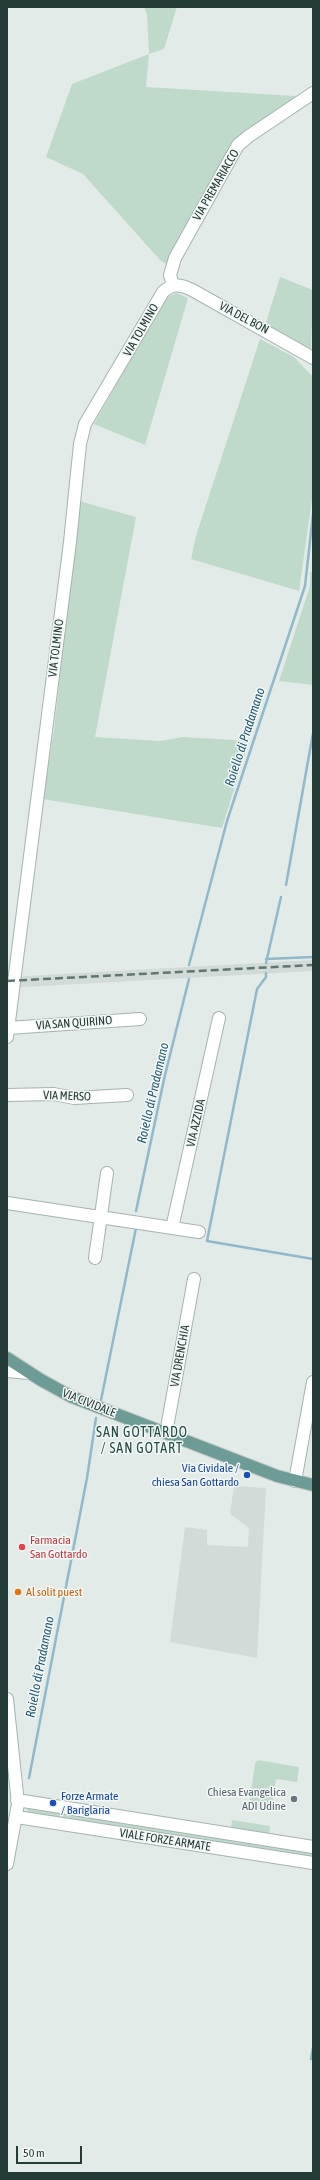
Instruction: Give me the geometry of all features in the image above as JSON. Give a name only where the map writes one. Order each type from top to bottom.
[{"type":"main road","name":"VIA CIVIDALE","points":[[7,1358],[29,1373],[72,1397],[295,1481],[313,1485]]},
{"type":"street","name":"VIA PREMARIACCO","points":[[173,285],[170,275],[175,258],[238,145],[313,93]]},
{"type":"street","name":"VIA DEL BON","points":[[173,285],[185,286],[306,352],[313,358]]},
{"type":"street","name":"VIA TOLMINO","points":[[8,1032],[69,550],[80,444],[85,424],[160,296],[165,289],[173,285]]},
{"type":"street","name":"VIA AZZIDA","points":[[172,1228],[219,1018]]},
{"type":"street","name":"VIA SAN QUIRINO","points":[[8,1032],[140,1019]]},
{"type":"street","name":"VIA MERSO","points":[[7,1096],[54,1094],[74,1098],[126,1095]]},
{"type":"street","points":[[95,1258],[107,1174]]},
{"type":"street","points":[[7,1203],[199,1232]]},
{"type":"street","name":"VIA DRENCHIA","points":[[166,1433],[194,1279]]},
{"type":"street","points":[[7,1371],[29,1373]]},
{"type":"street","points":[[295,1481],[313,1382]]},
{"type":"street","points":[[7,1699],[17,1800],[17,1817],[7,1864]]},
{"type":"street","name":"VIALE FORZE ARMATE","points":[[17,1800],[313,1846]]},
{"type":"street","name":"VIALE FORZE ARMATE","points":[[17,1817],[313,1863]]},
{"type":"shaded area","points":[[313,960],[313,971],[7,988],[7,977]]},
{"type":"shaded area","points":[[234,1486],[266,1488],[257,1658],[170,1642],[185,1527],[207,1530],[207,1545],[248,1547],[249,1528],[230,1514]]},
{"type":"green space","points":[[144,7],[177,7],[164,49],[149,54],[147,14]]},
{"type":"green space","points":[[149,54],[146,87],[296,96],[246,132],[169,264],[166,264],[160,260],[83,174],[46,157],[72,84]]},
{"type":"green space","points":[[280,277],[313,290],[311,352],[265,326]]},
{"type":"green space","points":[[177,293],[188,298],[145,445],[94,424],[163,303],[168,297]]},
{"type":"green space","points":[[260,339],[294,357],[313,377],[313,493],[299,591],[191,559],[196,536]]},
{"type":"green space","points":[[79,501],[136,517],[95,737],[160,741],[183,737],[249,741],[222,828],[43,799],[54,730]]},
{"type":"green space","points":[[310,572],[313,573],[313,685],[279,681],[310,586]]},
{"type":"green space","points":[[258,1760],[299,1767],[297,1782],[276,1779],[271,1811],[249,1807],[255,1763]]},
{"type":"green space","points":[[28,1806],[313,1851],[313,1859],[27,1814]]},
{"type":"green space","points":[[232,1820],[270,1826],[269,1834],[231,1828]]},
{"type":"waterway","name":"Roiello di Pradamano","points":[[189,965],[227,821],[305,586],[313,514]]},
{"type":"waterway","points":[[286,885],[313,733]]},
{"type":"waterway","points":[[266,963],[281,897]]},
{"type":"waterway","points":[[266,959],[313,957]]},
{"type":"waterway","points":[[266,973],[266,977],[257,989],[207,1241],[313,1259]]},
{"type":"waterway","name":"Roiello di Pradamano","points":[[136,1211],[165,1075],[189,979]]},
{"type":"waterway","name":"Roiello di Pradamano","points":[[101,1400],[136,1228]]},
{"type":"waterway","name":"Roiello di Pradamano","points":[[29,1778],[87,1478],[96,1418]]},
{"type":"waterway","points":[[313,2048],[311,2059],[313,2059]]},
{"type":"railway","points":[[7,981],[313,965]]},
{"type":"place","name":"Via Cividale / chiesa San Gottardo","points":[[247,1475]]},
{"type":"place","name":"Farmacia San Gottardo","points":[[22,1547]]},
{"type":"place","name":"Al solit puest","points":[[18,1592]]},
{"type":"place","name":"Chiesa Evangelica ADI Udine","points":[[294,1799]]},
{"type":"place","name":"Forze Armate / Bariglaria","points":[[53,1803]]},
{"type":"district","name":"SAN GOTTARDO / SAN GOTART","points":[[142,1442]]}]
